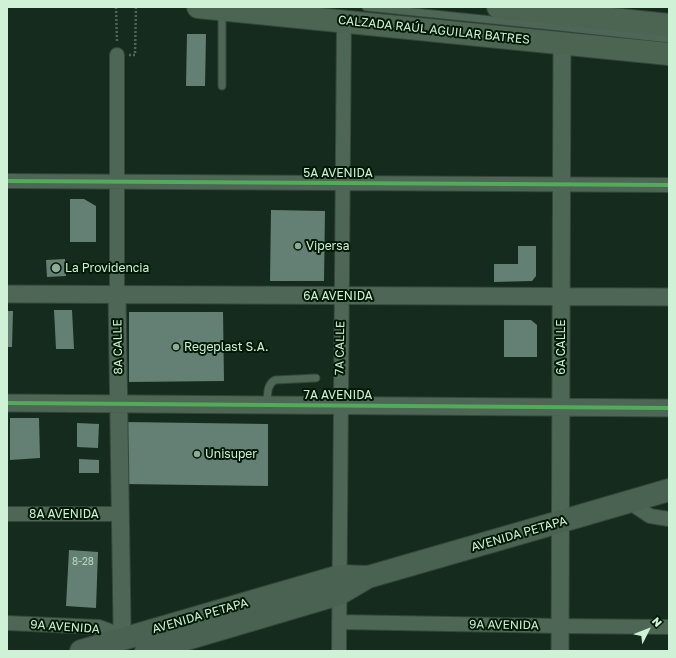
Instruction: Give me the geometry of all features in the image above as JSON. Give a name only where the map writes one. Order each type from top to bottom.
[{"type":"highway","name":"CALZADA RAÚL AGUILAR BATRES","points":[[198,7],[669,54]]},
{"type":"highway","points":[[498,7],[566,10],[669,25]]},
{"type":"main road","name":"AVENIDA PETAPA","points":[[81,651],[121,638],[340,585],[669,490]]},
{"type":"main road","name":"AVENIDA PETAPA","points":[[146,651],[340,585]]},
{"type":"street","name":"7A CALLE","points":[[339,651],[344,21]]},
{"type":"street","name":"6A CALLE","points":[[560,651],[559,522],[562,43]]},
{"type":"street","name":"8A CALLE","points":[[117,55],[117,295],[121,638]]},
{"type":"street","name":"5A AVENIDA","points":[[7,181],[669,185]]},
{"type":"street","name":"6A AVENIDA","points":[[7,294],[669,297]]},
{"type":"street","name":"7A AVENIDA","points":[[7,403],[669,408]]},
{"type":"street","points":[[629,502],[650,516],[669,519]]},
{"type":"street","name":"8A AVENIDA","points":[[7,514],[120,514]]},
{"type":"street","name":"9A AVENIDA","points":[[339,622],[669,627]]},
{"type":"street","name":"9A AVENIDA","points":[[7,624],[99,627],[110,631],[121,638]]},
{"type":"lane","points":[[366,7],[669,40]]},
{"type":"lane","points":[[222,9],[222,86]]},
{"type":"lane","points":[[267,405],[268,386],[274,380],[316,378]]},
{"type":"path","points":[[116,7],[117,55]]},
{"type":"path","points":[[135,55],[136,7]]},
{"type":"building","points":[[187,34],[206,34],[205,86],[186,86]]},
{"type":"building","points":[[70,199],[84,199],[96,206],[96,242],[70,242]]},
{"type":"building","name":"Vipersa","points":[[271,210],[325,211],[324,281],[270,281]]},
{"type":"building","points":[[518,246],[536,246],[536,276],[532,281],[494,282],[494,264],[518,264]]},
{"type":"building","name":"La Providencia","points":[[65,259],[66,276],[47,277],[46,260]]},
{"type":"building","points":[[54,310],[72,310],[74,349],[56,349]]},
{"type":"building","points":[[7,311],[13,311],[12,347],[7,347]]},
{"type":"building","name":"Regeplast S.A.","points":[[129,312],[223,312],[224,381],[129,382]]},
{"type":"building","points":[[504,320],[531,320],[537,325],[537,357],[504,357]]},
{"type":"building","points":[[10,418],[39,418],[40,458],[10,460]]},
{"type":"building","name":"Unisuper","points":[[126,422],[268,424],[268,486],[125,484]]},
{"type":"building","points":[[77,423],[99,424],[98,448],[77,447]]},
{"type":"building","points":[[79,459],[99,460],[99,473],[79,473]]},
{"type":"building","points":[[69,550],[98,552],[96,608],[66,606]]},
{"type":"cycle path","points":[[7,181],[669,185]]},
{"type":"cycle path","points":[[7,403],[669,408]]},
{"type":"place","name":"Vipersa","points":[[298,246]]},
{"type":"place","name":"La Providencia","points":[[56,268]]},
{"type":"place","name":"Regeplast S.A.","points":[[176,347]]},
{"type":"place","name":"Unisuper","points":[[197,454]]}]
